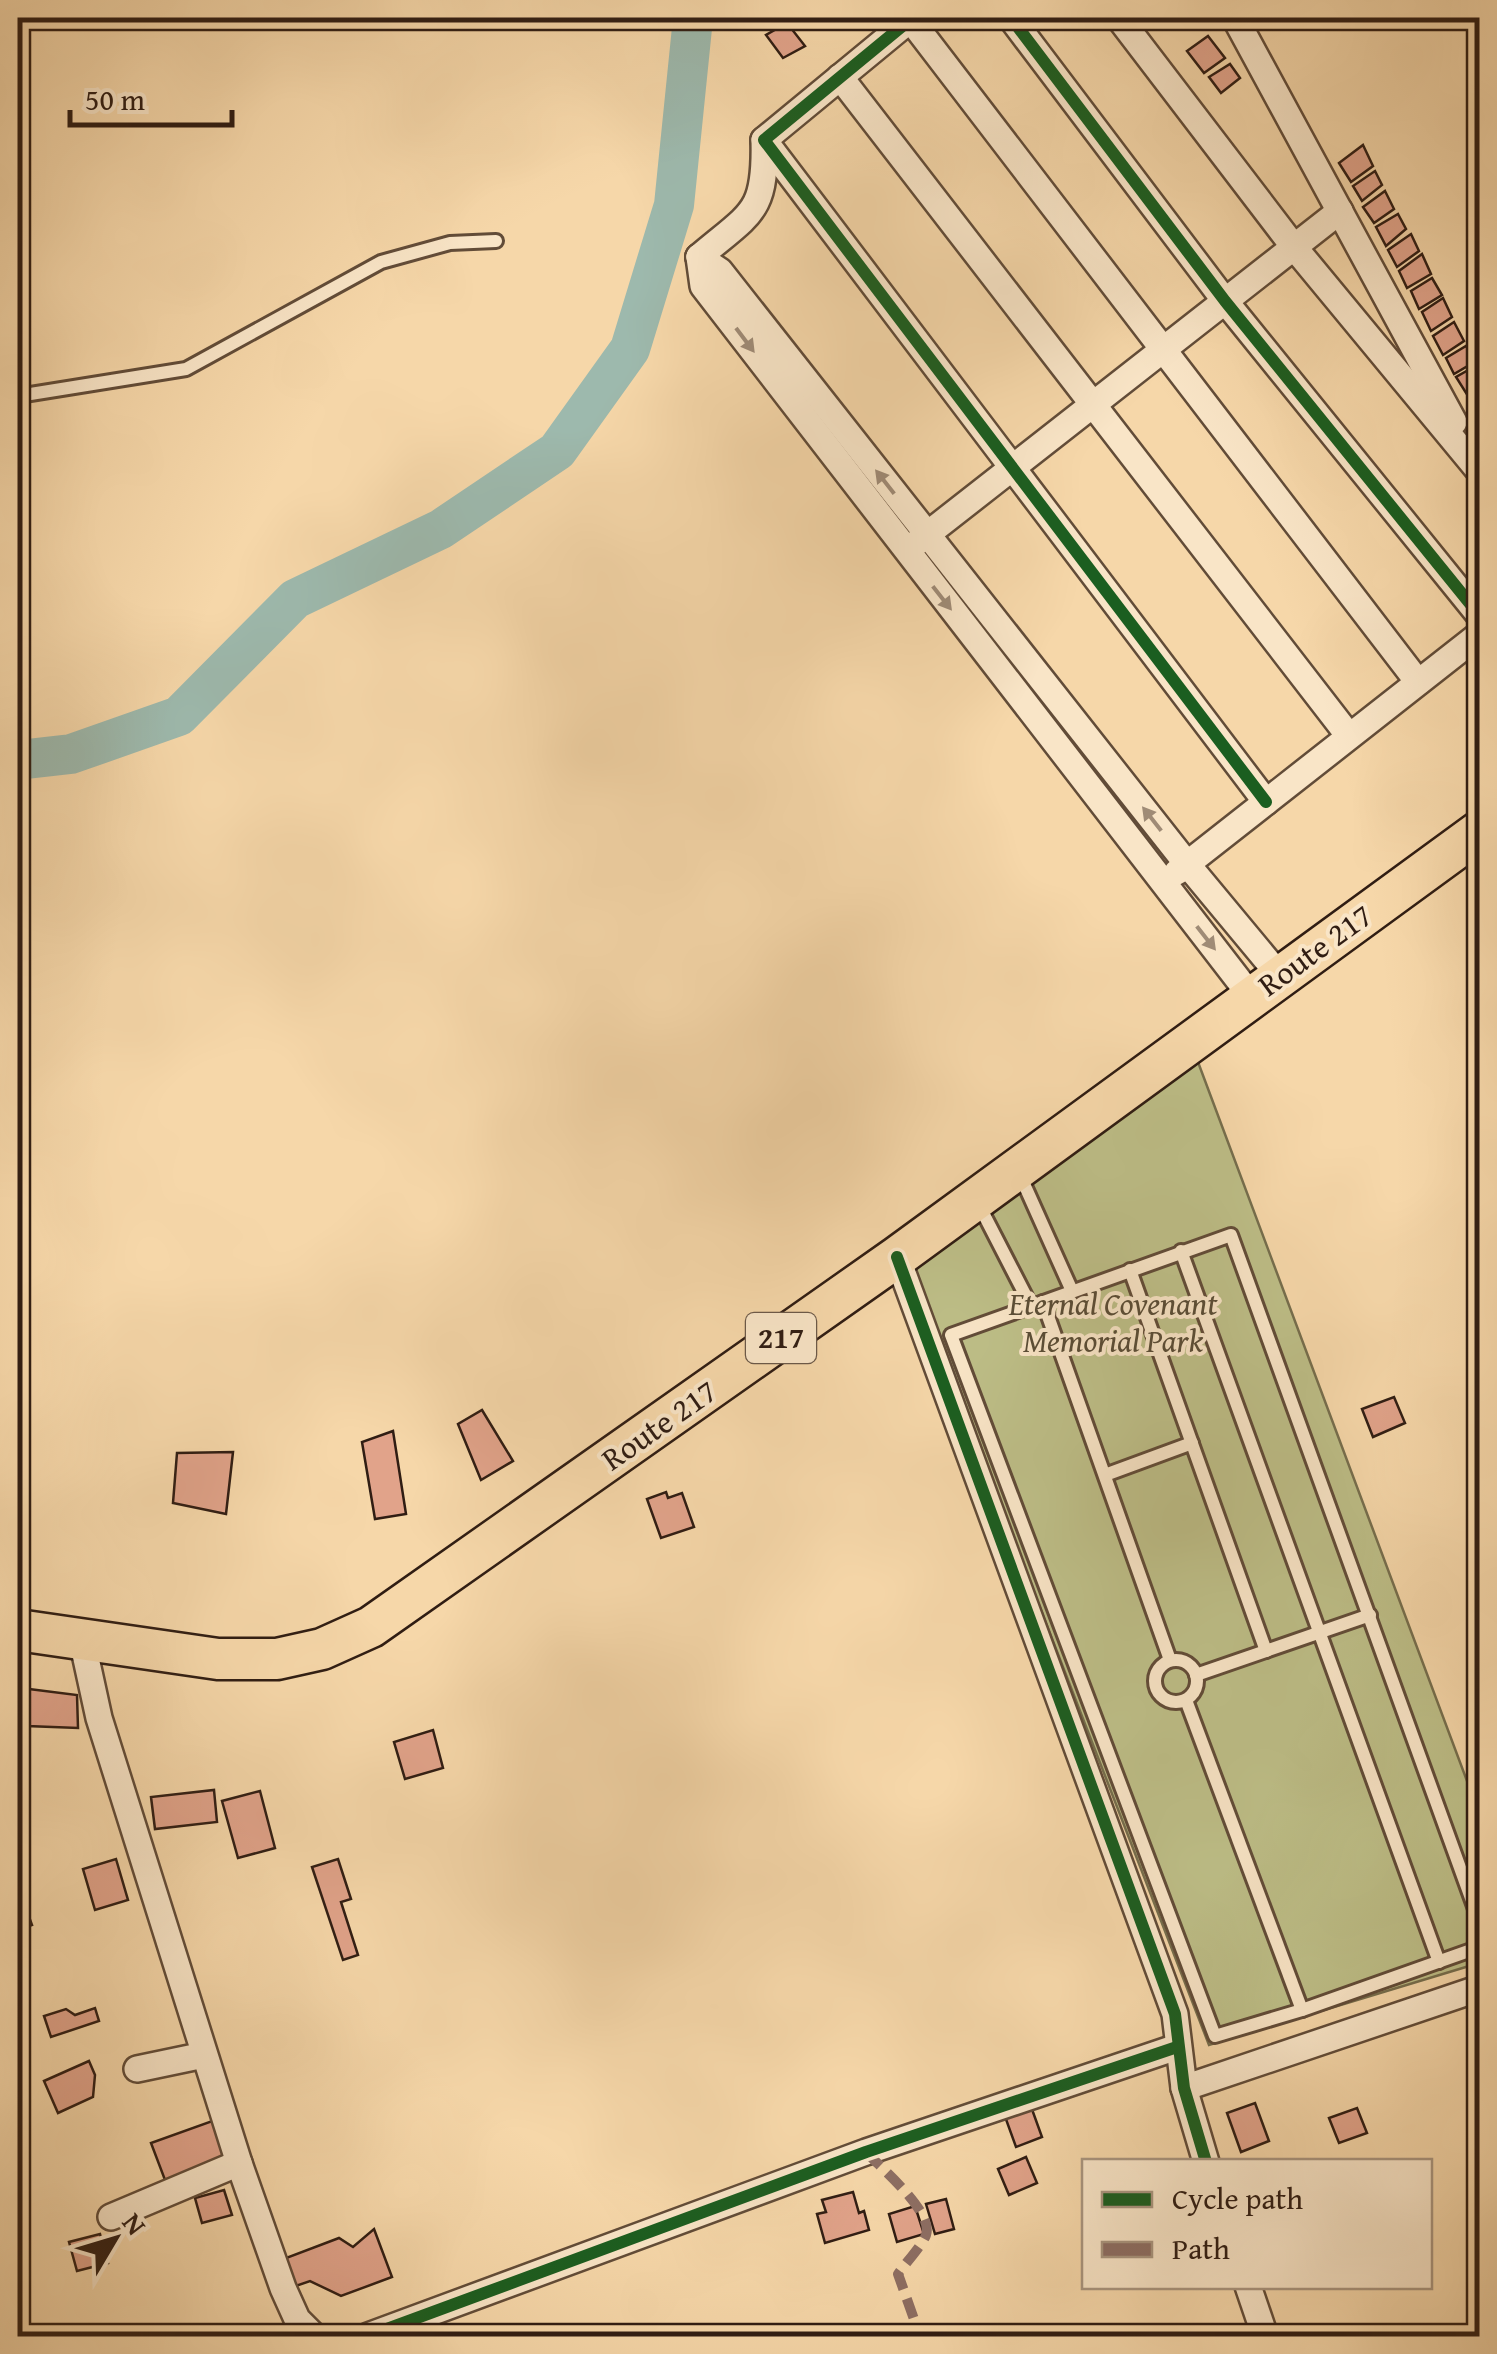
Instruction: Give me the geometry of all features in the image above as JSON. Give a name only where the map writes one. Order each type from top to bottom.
[{"type":"main road","name":"Route 217","points":[[18,1630],[218,1659],[277,1660],[322,1649],[371,1627],[897,1257],[1480,831]]},
{"type":"street","points":[[764,140],[911,18],[1418,682]]},
{"type":"street","points":[[1011,18],[1225,301],[1480,616]]},
{"type":"street","points":[[1119,18],[1294,247],[1480,471]]},
{"type":"street","points":[[1236,18],[1480,471]]},
{"type":"street","points":[[840,77],[1350,736]]},
{"type":"street","points":[[699,257],[753,210],[761,198],[764,140]]},
{"type":"street","points":[[764,140],[1266,802]]},
{"type":"street","points":[[906,552],[1340,211]]},
{"type":"street","points":[[699,257],[720,271],[1187,864],[1265,986]]},
{"type":"street","points":[[699,257],[703,286],[906,552],[1163,883],[1265,986]]},
{"type":"street","points":[[1163,883],[1480,634]]},
{"type":"street","points":[[897,1257],[1175,2014],[1184,2088],[1205,2159]]},
{"type":"street","points":[[82,1640],[99,1718],[204,2055],[283,2288],[297,2320],[314,2336]]},
{"type":"street","points":[[1184,2088],[1480,1988]]},
{"type":"street","points":[[368,2336],[866,2152],[1177,2047]]},
{"type":"street","points":[[137,2070],[204,2055]]},
{"type":"street","points":[[111,2217],[240,2163]]},
{"type":"street","points":[[1249,2289],[1265,2336]]},
{"type":"lane","points":[[18,396],[186,369],[382,262],[450,243],[496,241]]},
{"type":"lane","points":[[1017,1168],[1072,1291]]},
{"type":"lane","points":[[976,1198],[1037,1304],[1105,1475],[1170,1660]]},
{"type":"lane","points":[[1480,1923],[1231,1235],[951,1335],[1215,2036],[1302,2010],[1480,1947]]},
{"type":"lane","points":[[1181,1252],[1438,1962]]},
{"type":"lane","points":[[1130,1270],[1266,1651]]},
{"type":"lane","points":[[1105,1475],[1192,1443]]},
{"type":"lane","points":[[1196,1675],[1370,1614]]},
{"type":"lane","points":[[1170,1660],[1185,1662],[1196,1675],[1197,1686],[1186,1700],[1174,1703],[1157,1691],[1156,1674],[1170,1660]]},
{"type":"lane","points":[[1186,1700],[1302,2010]]},
{"type":"green space","name":"Eternal Covenant Memorial Park","points":[[1192,1046],[1479,1813],[1479,1963],[1209,2045],[905,1258]]},
{"type":"building","points":[[787,23],[805,46],[783,58],[766,35]]},
{"type":"building","points":[[1208,36],[1225,58],[1204,73],[1187,51]]},
{"type":"building","points":[[1230,64],[1240,78],[1221,93],[1209,77]]},
{"type":"building","points":[[1363,145],[1373,166],[1351,182],[1339,163]]},
{"type":"building","points":[[1375,171],[1382,185],[1362,201],[1353,186]]},
{"type":"building","points":[[1385,191],[1394,209],[1374,223],[1363,207]]},
{"type":"building","points":[[1398,214],[1406,229],[1386,246],[1376,227]]},
{"type":"building","points":[[1411,234],[1419,251],[1397,267],[1388,250]]},
{"type":"building","points":[[1422,254],[1431,274],[1407,288],[1399,271]]},
{"type":"building","points":[[1432,278],[1442,295],[1419,309],[1411,291]]},
{"type":"building","points":[[1443,298],[1452,317],[1431,331],[1422,312]]},
{"type":"building","points":[[1454,322],[1464,341],[1443,355],[1433,336]]},
{"type":"building","points":[[1466,346],[1476,361],[1454,374],[1446,358]]},
{"type":"building","points":[[1479,364],[1480,388],[1468,396],[1456,377]]},
{"type":"building","points":[[1394,1397],[1405,1423],[1373,1437],[1362,1409]]},
{"type":"building","points":[[482,1410],[513,1461],[481,1480],[458,1424]]},
{"type":"building","points":[[393,1431],[406,1514],[375,1519],[362,1442]]},
{"type":"building","points":[[233,1452],[226,1514],[173,1503],[177,1453]]},
{"type":"building","points":[[666,1492],[668,1498],[682,1493],[694,1527],[661,1538],[647,1499]]},
{"type":"building","points":[[29,1689],[77,1695],[78,1728],[27,1726]]},
{"type":"building","points":[[433,1730],[443,1768],[405,1779],[394,1742]]},
{"type":"building","points":[[214,1790],[217,1822],[155,1829],[151,1797]]},
{"type":"building","points":[[260,1791],[275,1848],[238,1858],[222,1801]]},
{"type":"building","points":[[116,1859],[128,1900],[95,1910],[83,1869]]},
{"type":"building","points":[[338,1859],[351,1899],[341,1902],[358,1955],[343,1960],[312,1867]]},
{"type":"building","points":[[24,1903],[32,1925],[18,1930],[18,1905]]},
{"type":"building","points":[[95,2008],[99,2021],[51,2037],[44,2016],[66,2009],[75,2015]]},
{"type":"building","points":[[89,2061],[95,2075],[93,2097],[58,2113],[44,2081]]},
{"type":"building","points":[[1029,2101],[1042,2137],[1016,2147],[1003,2111]]},
{"type":"building","points":[[1255,2103],[1269,2141],[1241,2152],[1227,2113]]},
{"type":"building","points":[[1357,2108],[1367,2133],[1339,2143],[1329,2118]]},
{"type":"building","points":[[215,2120],[228,2157],[165,2180],[151,2143]]},
{"type":"building","points":[[1026,2157],[1037,2183],[1009,2195],[998,2169]]},
{"type":"building","points":[[224,2190],[232,2215],[202,2223],[195,2198]]},
{"type":"building","points":[[853,2192],[869,2230],[825,2243],[817,2214],[826,2212],[822,2200]]},
{"type":"building","points":[[946,2199],[954,2229],[935,2234],[926,2204]]},
{"type":"building","points":[[915,2206],[924,2234],[897,2242],[889,2214]]},
{"type":"building","points":[[374,2229],[392,2277],[341,2296],[310,2281],[287,2289],[286,2258],[339,2238],[353,2247]]},
{"type":"building","points":[[100,2234],[108,2263],[77,2271],[69,2242]]},
{"type":"waterway","points":[[18,760],[71,754],[179,716],[295,599],[441,529],[557,451],[630,349],[674,205],[693,18]]},
{"type":"marked path","points":[[866,2152],[914,2203],[926,2225],[924,2239],[898,2274],[920,2336]]},
{"type":"cycle path","points":[[912,18],[764,140],[1266,802]]},
{"type":"cycle path","points":[[1011,18],[1225,301],[1480,616]]},
{"type":"cycle path","points":[[897,1257],[1175,2014],[1184,2088],[1205,2159]]},
{"type":"cycle path","points":[[368,2336],[866,2152],[1177,2047]]}]
